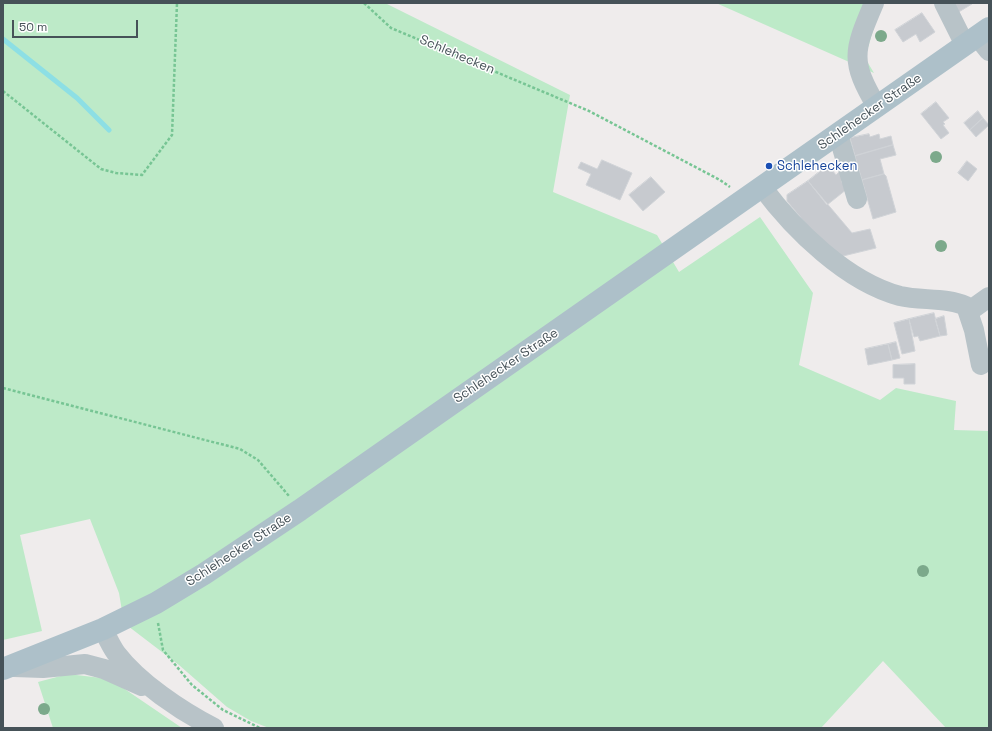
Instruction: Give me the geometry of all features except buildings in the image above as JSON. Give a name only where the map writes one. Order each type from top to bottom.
[{"type":"main road","name":"Schlehecker Straße","points":[[8,668],[103,629],[156,603],[204,574],[300,510],[877,107],[980,40]]},
{"type":"street","points":[[874,3],[862,33],[856,60],[862,82],[877,107]]},
{"type":"street","points":[[944,3],[980,40]]},
{"type":"street","points":[[838,134],[857,200]]},
{"type":"street","points":[[754,193],[794,225],[823,254],[888,293],[916,300],[956,302],[966,306],[974,330],[981,365]]},
{"type":"street","points":[[968,312],[989,297]]},
{"type":"street","points":[[103,629],[116,653],[132,670],[159,693],[190,715],[214,728]]},
{"type":"street","points":[[8,668],[43,668],[85,664],[104,669],[159,693]]},
{"type":"path","points":[[3,91],[101,169],[116,173],[142,175],[172,135],[177,3]]},
{"type":"path","name":"Schlehecken","points":[[364,3],[391,28],[589,111],[720,180],[754,193]]},
{"type":"path","points":[[3,388],[240,449],[258,460],[300,510]]},
{"type":"path","points":[[156,603],[159,635],[163,650],[174,665],[192,685],[223,710],[260,728]]},
{"type":"green space","points":[[3,3],[385,3],[570,95],[553,192],[657,235],[679,272],[760,217],[813,293],[799,365],[880,400],[896,388],[956,401],[954,430],[989,431],[989,728],[946,728],[883,661],[821,728],[269,728],[251,721],[227,707],[179,665],[124,623],[119,593],[90,519],[20,535],[42,631],[3,640]]},
{"type":"green space","points":[[716,3],[881,3],[865,58],[874,73]]},
{"type":"green space","points":[[68,674],[110,679],[182,728],[53,728],[38,682]]},
{"type":"waterway","points":[[3,39],[77,98],[109,130]]},
{"type":"place","name":"Schlehecken","points":[[769,166]]}]
